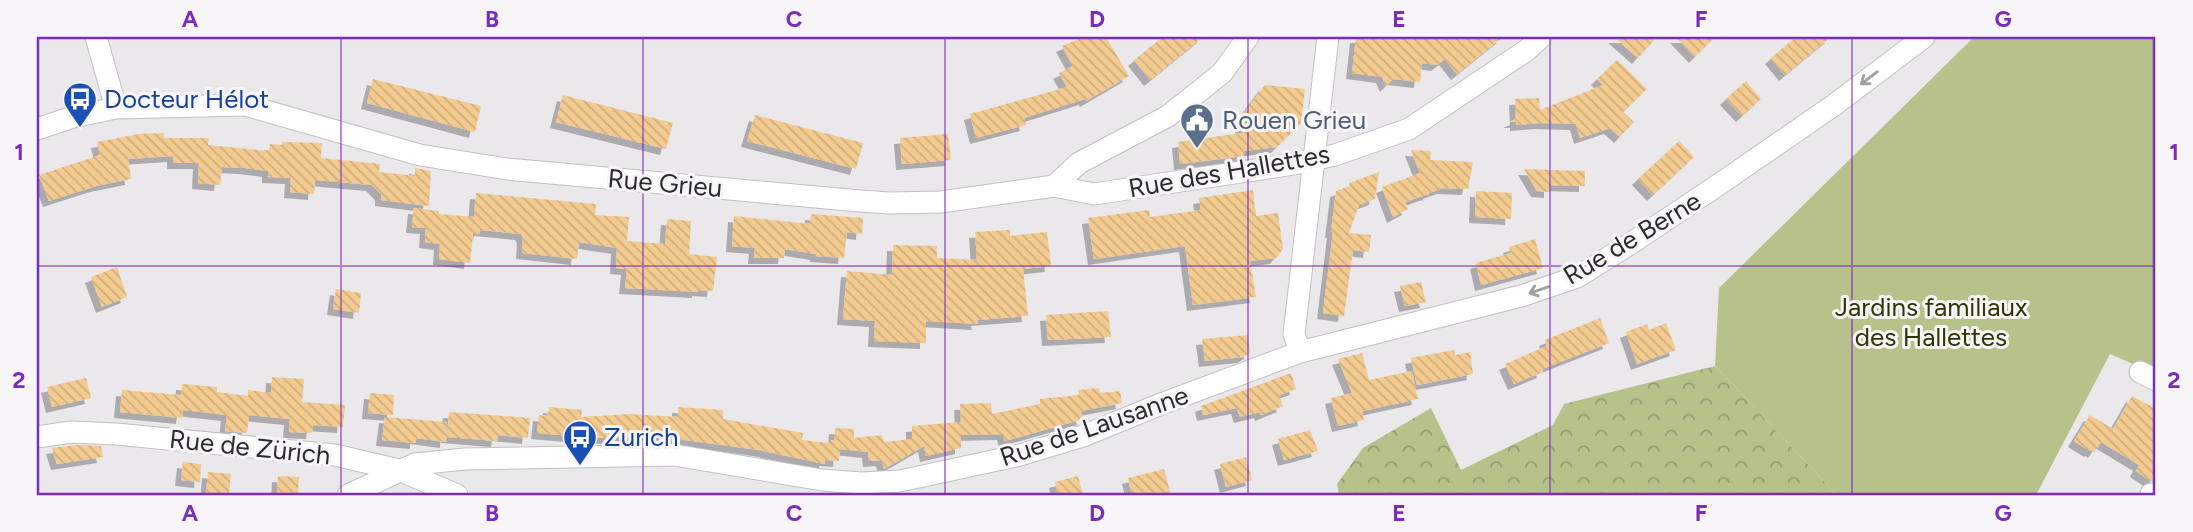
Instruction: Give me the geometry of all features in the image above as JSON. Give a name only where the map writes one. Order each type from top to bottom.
[{"type":"street","points":[[96,37],[116,108]]},
{"type":"street","points":[[1054,186],[1079,163],[1168,116],[1222,73],[1248,37]]},
{"type":"street","points":[[1300,352],[1294,334],[1328,37]]},
{"type":"street","name":"Rue des Hallettes","points":[[1054,186],[1094,194],[1335,155],[1409,129],[1527,50],[1541,37]]},
{"type":"street","name":"Rue de Berne","points":[[1300,352],[1521,296],[1577,277],[1735,174],[1834,105],[1924,37]]},
{"type":"street","name":"Rue Grieu","points":[[37,129],[73,117],[116,108],[245,105],[421,155],[507,169],[889,203],[941,202],[1054,186]]},
{"type":"street","name":"Rue de Lausanne","points":[[348,495],[415,464],[465,459],[674,455],[822,480],[861,483],[900,481],[1011,457],[1083,436],[1300,352]]},
{"type":"street","name":"Rue de Zürich","points":[[37,437],[71,432],[130,435],[335,455],[398,470],[457,495]]},
{"type":"green space","name":"Jardins familiaux des Hallettes","points":[[1974,37],[2156,37],[2156,374],[2110,354],[2036,495],[1837,495],[1715,366],[1719,288]]},
{"type":"green space","points":[[1715,366],[1837,495],[1339,495],[1337,484],[1363,448],[1431,408],[1461,470],[1553,425],[1564,404]]},
{"type":"building","points":[[1084,37],[1106,37],[1129,76],[1086,101],[1085,99],[1024,118],[1026,125],[976,138],[970,114],[1067,87],[1059,73],[1073,66],[1062,46]]},
{"type":"building","points":[[1163,37],[1203,37],[1150,80],[1134,60]]},
{"type":"building","points":[[1356,37],[1503,37],[1457,74],[1445,59],[1437,65],[1422,63],[1420,82],[1393,79],[1386,86],[1382,77],[1352,73]]},
{"type":"building","points":[[1614,37],[1657,37],[1638,58]]},
{"type":"building","points":[[1676,37],[1715,37],[1695,57]]},
{"type":"building","points":[[1796,37],[1831,37],[1785,75],[1771,58]]},
{"type":"building","points":[[1617,60],[1647,89],[1623,112],[1634,122],[1620,137],[1610,128],[1580,138],[1576,124],[1516,125],[1516,122],[1509,122],[1516,119],[1515,99],[1539,98],[1540,110],[1603,85],[1597,79]]},
{"type":"building","points":[[373,79],[481,106],[475,132],[367,103]]},
{"type":"building","points":[[1746,81],[1761,99],[1742,116],[1726,99]]},
{"type":"building","points":[[1265,85],[1305,89],[1301,123],[1277,147],[1243,151],[1244,156],[1180,164],[1178,142],[1242,133],[1240,118]]},
{"type":"building","points":[[563,95],[673,123],[666,149],[556,122]]},
{"type":"building","points":[[755,115],[863,143],[856,169],[747,141]]},
{"type":"building","points":[[164,133],[164,138],[209,138],[208,145],[269,151],[270,144],[282,145],[282,142],[322,143],[321,158],[380,164],[379,172],[415,176],[415,168],[431,171],[429,206],[381,200],[381,194],[372,185],[315,180],[314,194],[290,192],[291,178],[268,177],[268,171],[245,168],[222,167],[220,185],[198,183],[199,163],[173,163],[173,156],[128,159],[131,179],[96,186],[49,201],[39,175],[100,155],[97,142],[138,134]]},
{"type":"building","points":[[948,134],[951,160],[902,164],[900,138]]},
{"type":"building","points":[[1679,141],[1694,157],[1653,195],[1638,179]]},
{"type":"building","points":[[1411,150],[1431,151],[1430,160],[1473,162],[1468,189],[1443,188],[1429,193],[1429,196],[1428,194],[1405,202],[1408,209],[1393,217],[1382,187],[1420,173]]},
{"type":"building","points":[[1524,169],[1585,171],[1585,186],[1550,185],[1550,192],[1537,191]]},
{"type":"building","points":[[1379,172],[1375,199],[1359,205],[1349,233],[1371,235],[1369,252],[1353,250],[1344,316],[1323,313],[1336,191]]},
{"type":"building","points":[[1253,190],[1256,216],[1278,213],[1283,249],[1276,258],[1250,261],[1256,297],[1193,305],[1185,246],[1094,259],[1088,218],[1149,210],[1150,217],[1201,210],[1199,198]]},
{"type":"building","points":[[1476,191],[1512,193],[1511,219],[1475,217]]},
{"type":"building","points":[[476,193],[596,204],[595,215],[629,217],[627,241],[665,244],[667,219],[691,221],[689,254],[717,257],[713,291],[625,288],[627,269],[616,268],[617,248],[579,242],[577,259],[522,253],[521,234],[480,230],[479,234],[473,234],[470,263],[439,259],[440,244],[425,242],[426,228],[412,227],[414,208],[439,211],[439,214],[474,217]]},
{"type":"building","points":[[811,214],[863,218],[862,234],[847,232],[844,258],[816,256],[785,249],[784,258],[754,258],[755,248],[732,246],[734,216],[810,224]]},
{"type":"building","points":[[1010,230],[1010,236],[1047,232],[1051,266],[1023,269],[1028,316],[977,320],[978,324],[926,321],[926,343],[874,341],[875,321],[843,319],[847,271],[892,275],[893,245],[937,246],[937,258],[977,260],[975,232]]},
{"type":"building","points":[[1535,239],[1543,268],[1481,285],[1476,263],[1511,253],[1509,247]]},
{"type":"building","points":[[117,267],[127,297],[102,307],[91,277]]},
{"type":"building","points":[[1421,282],[1426,302],[1405,306],[1400,286]]},
{"type":"building","points":[[336,289],[361,293],[359,313],[333,309]]},
{"type":"building","points":[[1108,311],[1111,337],[1048,340],[1046,315]]},
{"type":"building","points":[[1600,318],[1609,343],[1542,369],[1543,372],[1514,384],[1505,364],[1547,346],[1545,340]]},
{"type":"building","points":[[1666,323],[1676,350],[1637,364],[1626,332],[1647,324],[1649,330]]},
{"type":"building","points":[[1248,335],[1250,353],[1243,357],[1205,361],[1202,339]]},
{"type":"building","points":[[1454,350],[1455,355],[1470,352],[1473,374],[1417,385],[1411,358]]},
{"type":"building","points":[[1362,353],[1369,380],[1412,371],[1418,399],[1362,411],[1364,420],[1338,426],[1331,398],[1352,393],[1338,359]]},
{"type":"building","points":[[1291,373],[1296,389],[1279,395],[1283,406],[1261,415],[1260,412],[1240,417],[1237,408],[1203,415],[1201,406]]},
{"type":"building","points":[[272,377],[304,379],[302,402],[345,405],[343,427],[313,425],[312,433],[289,432],[290,419],[249,415],[247,433],[225,431],[227,415],[183,410],[182,418],[120,412],[122,390],[181,395],[182,384],[217,387],[217,392],[248,396],[248,390],[271,393]]},
{"type":"building","points":[[86,378],[91,398],[52,407],[47,387]]},
{"type":"building","points":[[1099,388],[1100,393],[1120,391],[1122,403],[1081,411],[1083,419],[1005,441],[1003,434],[961,435],[961,448],[926,456],[924,446],[884,469],[882,460],[869,461],[868,452],[840,449],[839,461],[825,460],[825,464],[759,450],[640,434],[639,437],[593,438],[537,433],[539,415],[548,416],[549,407],[582,410],[581,417],[630,414],[678,417],[678,407],[723,410],[723,419],[803,433],[802,440],[830,443],[830,440],[834,440],[835,428],[854,429],[854,438],[882,435],[884,442],[912,439],[912,426],[961,422],[960,404],[991,403],[992,414],[1040,404],[1040,399],[1079,395],[1078,390]]},
{"type":"building","points":[[370,393],[394,395],[393,415],[368,413]]},
{"type":"building","points":[[2132,396],[2156,409],[2156,482],[2136,471],[2139,465],[2101,442],[2094,452],[2074,441],[2090,415],[2113,429]]},
{"type":"building","points":[[449,412],[530,418],[528,438],[498,435],[497,441],[447,437]]},
{"type":"building","points":[[385,417],[447,422],[446,442],[416,438],[416,443],[382,440]]},
{"type":"building","points":[[1310,430],[1318,451],[1284,460],[1278,439]]},
{"type":"building","points":[[101,446],[103,457],[57,464],[52,448]]},
{"type":"building","points":[[1246,457],[1252,480],[1226,487],[1220,464]]},
{"type":"building","points":[[183,462],[201,464],[200,482],[181,480]]},
{"type":"building","points":[[1164,469],[1171,495],[1132,495],[1128,478]]},
{"type":"building","points":[[208,472],[231,474],[229,495],[206,495]]},
{"type":"building","points":[[278,476],[299,477],[298,495],[277,495]]},
{"type":"building","points":[[1078,476],[1083,495],[1058,495],[1055,482]]},
{"type":"place","name":"Docteur Hélot","points":[[80,129]]},
{"type":"place","name":"Rouen Grieu","points":[[1197,150]]},
{"type":"place","name":"Zurich","points":[[580,467]]}]
